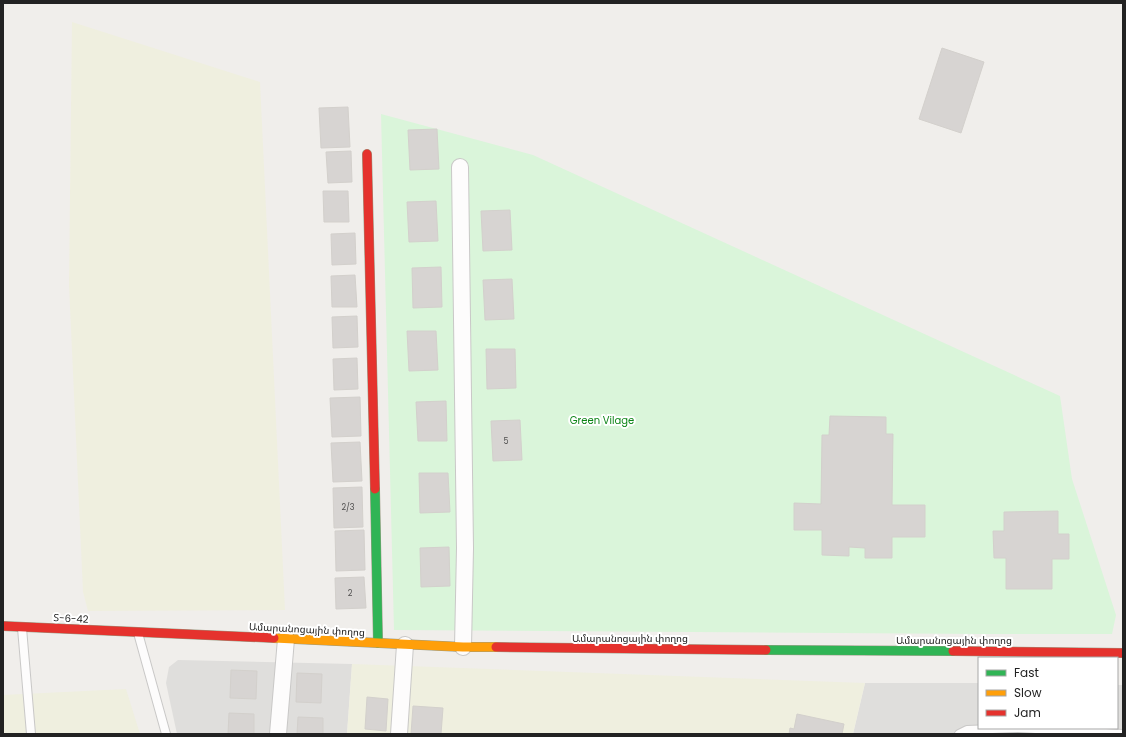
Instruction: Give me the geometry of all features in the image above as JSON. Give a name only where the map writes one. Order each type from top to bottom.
[{"type":"main road","points":[[368,154],[378,643]]},
{"type":"main road","name":"Տ-6-42","points":[[3,626],[137,632]]},
{"type":"main road","name":"Ամարանոցային փողոց","points":[[137,632],[463,647],[1018,655],[1123,653]]},
{"type":"street","points":[[460,167],[465,548],[463,647]]},
{"type":"street","points":[[278,734],[286,639]]},
{"type":"street","points":[[399,734],[405,645]]},
{"type":"lane","points":[[22,627],[32,734]]},
{"type":"lane","points":[[137,632],[166,734]]},
{"type":"lane","points":[[959,734],[967,730],[992,729]]},
{"type":"lane","points":[[1036,729],[1123,734]]},
{"type":"shaded area","points":[[178,660],[352,664],[347,734],[177,734],[166,683],[169,667]]},
{"type":"shaded area","points":[[865,683],[978,683],[978,729],[1118,729],[1118,685],[1123,685],[1123,734],[853,734]]},
{"type":"green space","points":[[72,22],[260,82],[285,610],[88,611],[83,592],[69,285]]},
{"type":"green space","name":"Green Vilage","points":[[381,114],[533,155],[1060,396],[1072,479],[1116,615],[1112,634],[394,630]]},
{"type":"green space","points":[[352,664],[865,683],[853,734],[347,734]]},
{"type":"green space","points":[[126,689],[140,734],[3,734],[3,695]]},
{"type":"building","points":[[942,48],[984,62],[961,133],[919,119]]},
{"type":"building","points":[[348,107],[350,147],[321,148],[319,108]]},
{"type":"building","points":[[437,129],[439,169],[410,170],[408,130]]},
{"type":"building","points":[[351,151],[352,182],[328,183],[326,152]]},
{"type":"building","points":[[323,191],[348,191],[349,222],[324,222]]},
{"type":"building","points":[[436,201],[438,241],[409,242],[407,202]]},
{"type":"building","points":[[510,210],[512,250],[483,251],[481,211]]},
{"type":"building","points":[[355,233],[356,264],[332,265],[331,234]]},
{"type":"building","points":[[441,267],[442,307],[413,308],[412,268]]},
{"type":"building","points":[[355,275],[357,307],[332,307],[331,276]]},
{"type":"building","points":[[512,279],[514,319],[485,320],[483,280]]},
{"type":"building","points":[[357,316],[358,347],[333,348],[332,317]]},
{"type":"building","points":[[407,331],[436,331],[438,370],[409,371]]},
{"type":"building","points":[[486,349],[515,349],[516,388],[487,389]]},
{"type":"building","points":[[357,358],[358,389],[334,390],[333,359]]},
{"type":"building","points":[[360,397],[361,436],[332,437],[330,398]]},
{"type":"building","points":[[446,401],[447,441],[418,441],[416,402]]},
{"type":"building","points":[[830,416],[886,417],[886,434],[893,434],[892,505],[925,505],[925,537],[892,537],[892,558],[865,558],[865,548],[849,547],[849,556],[822,555],[822,530],[794,530],[794,503],[821,504],[822,435],[829,435]]},
{"type":"building","points":[[520,420],[522,460],[493,461],[491,421]]},
{"type":"building","points":[[360,442],[362,481],[333,482],[331,443]]},
{"type":"building","points":[[419,473],[448,473],[450,512],[420,513]]},
{"type":"building","points":[[362,487],[363,527],[334,528],[333,488]]},
{"type":"building","points":[[1058,511],[1058,534],[1069,534],[1069,559],[1052,559],[1052,589],[1006,589],[1006,558],[994,558],[993,531],[1004,531],[1004,512]]},
{"type":"building","points":[[364,530],[365,570],[336,571],[335,531]]},
{"type":"building","points":[[449,547],[450,586],[421,587],[420,548]]},
{"type":"building","points":[[364,577],[366,608],[336,609],[335,578]]},
{"type":"building","points":[[231,670],[257,671],[256,699],[230,698]]},
{"type":"building","points":[[297,673],[322,674],[321,703],[296,702]]},
{"type":"building","points":[[367,697],[388,699],[386,731],[365,729]]},
{"type":"building","points":[[413,706],[443,708],[441,734],[411,734]]},
{"type":"building","points":[[229,713],[254,714],[254,734],[228,734]]},
{"type":"building","points":[[797,714],[844,724],[842,734],[789,734],[790,728],[794,729]]},
{"type":"building","points":[[298,717],[323,718],[323,734],[297,734]]},
{"type":"traffic: fast","points":[[375,489],[378,643]]},
{"type":"traffic: fast","points":[[766,650],[953,651]]},
{"type":"traffic: slow","points":[[274,638],[463,647],[496,647]]},
{"type":"traffic: jam","points":[[367,154],[375,489]]},
{"type":"traffic: jam","points":[[3,626],[274,638]]},
{"type":"traffic: jam","points":[[496,647],[766,650]]},
{"type":"traffic: jam","points":[[953,651],[1123,653]]}]
